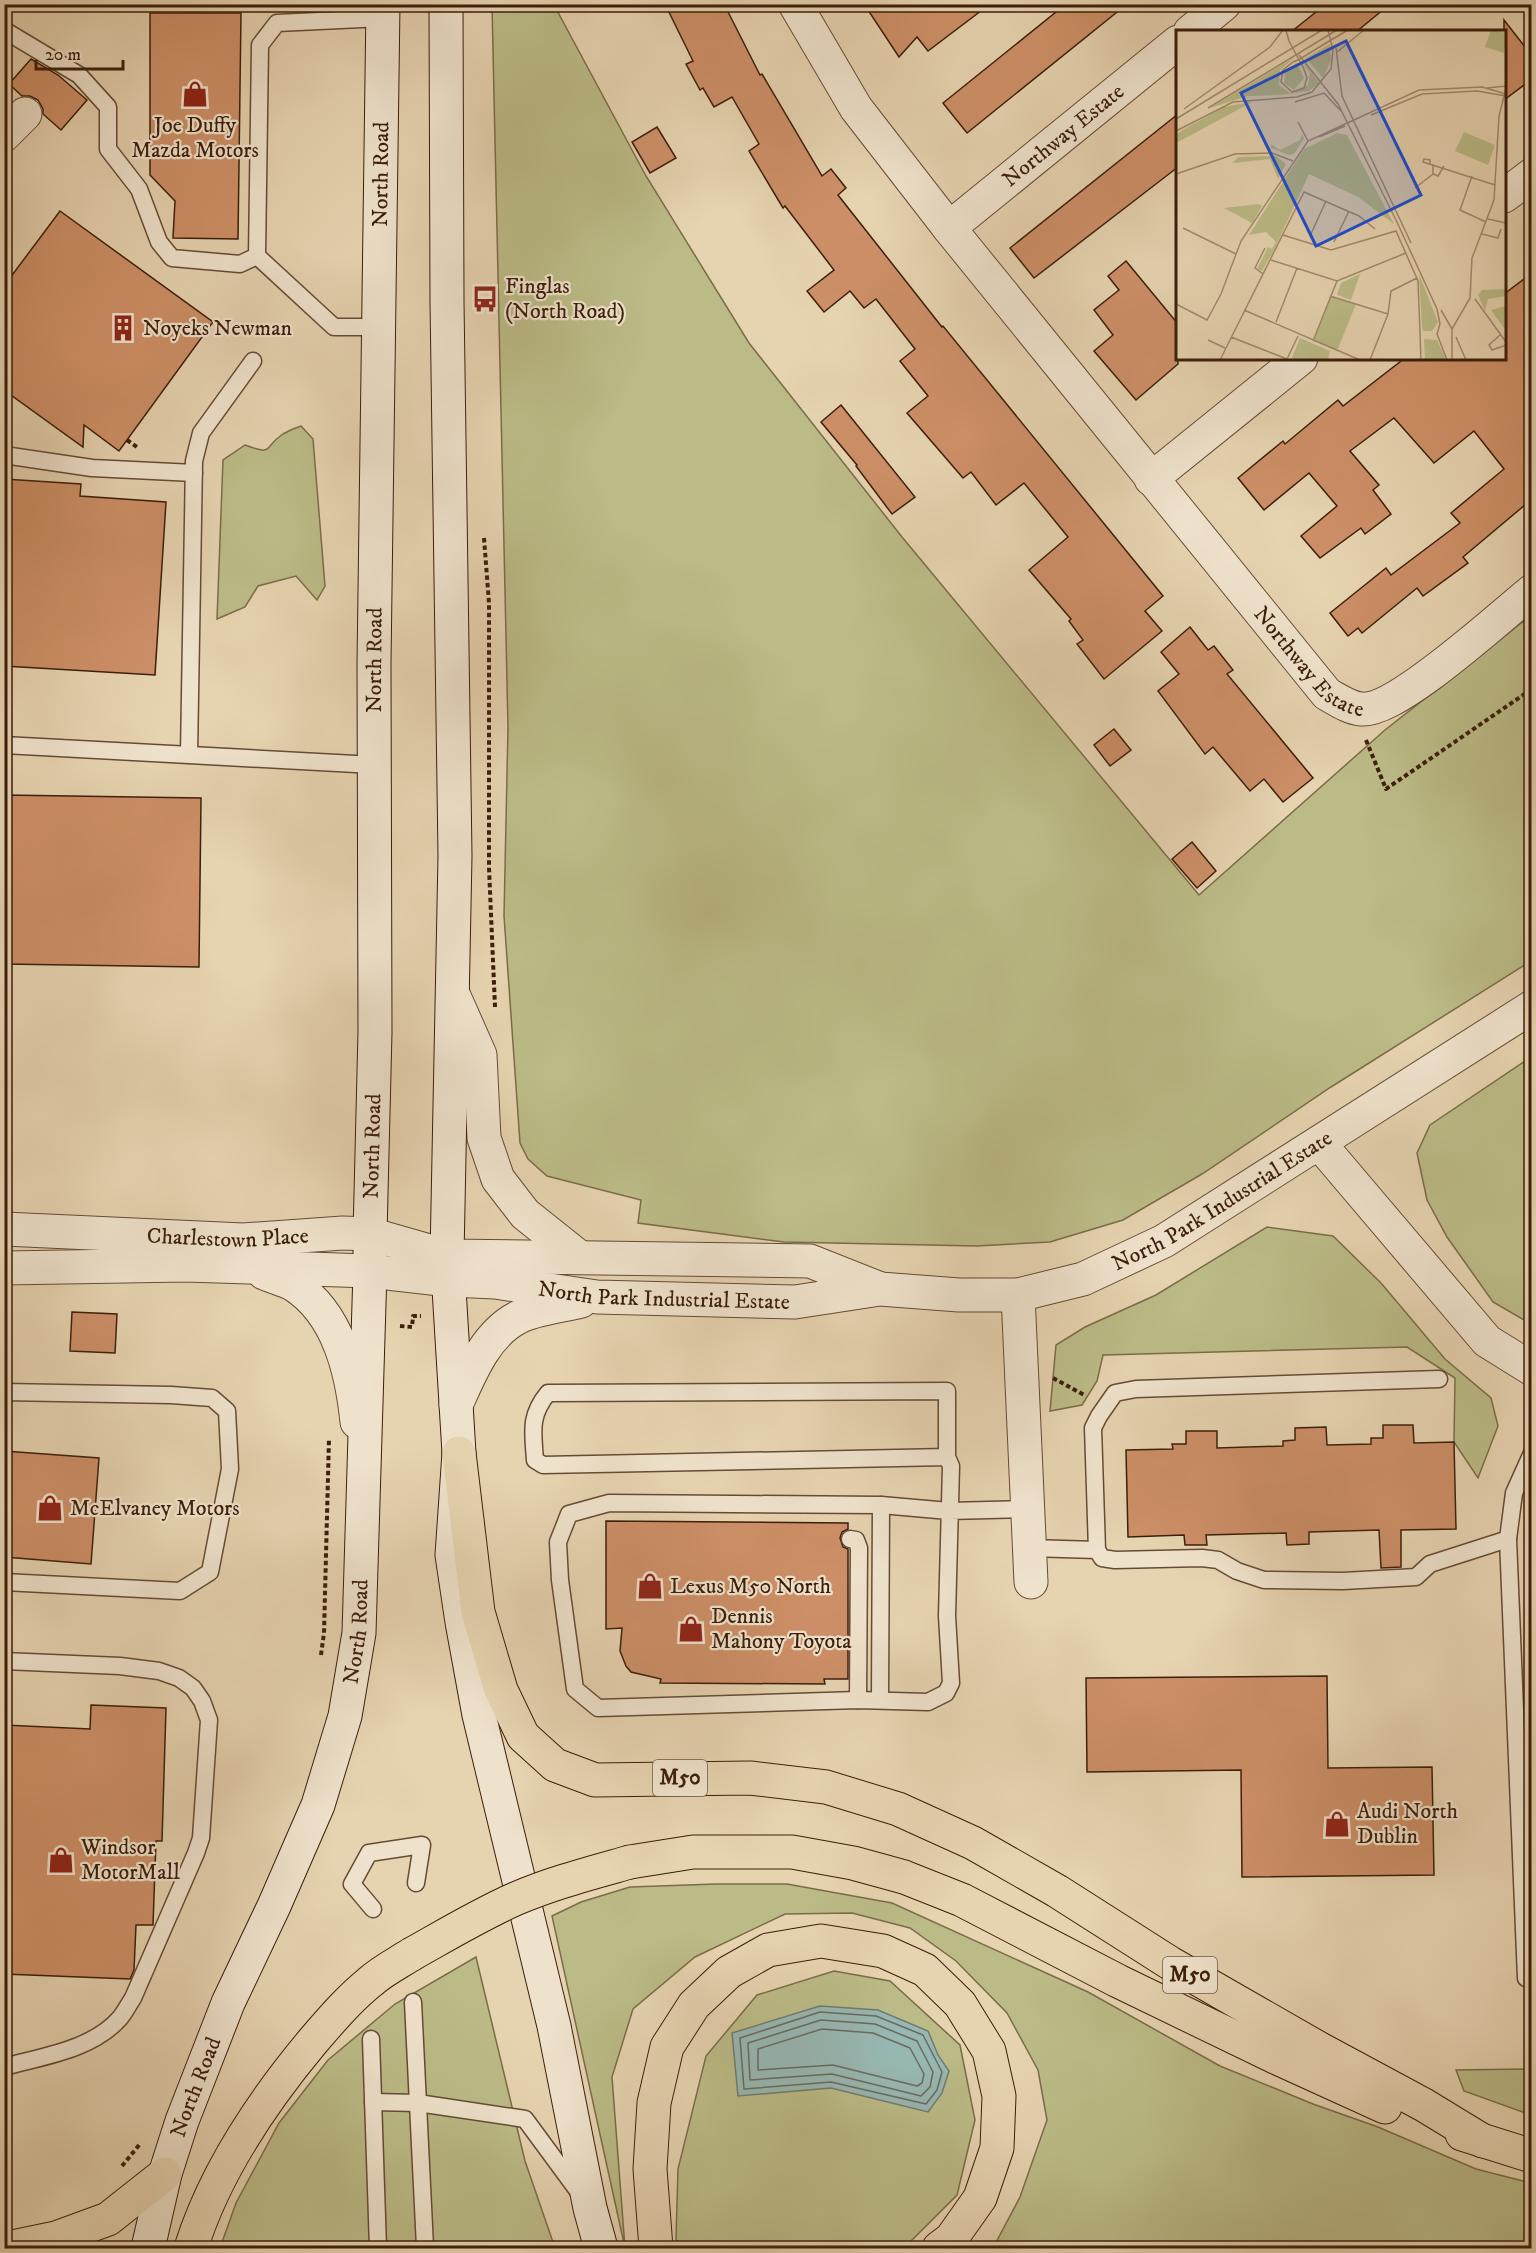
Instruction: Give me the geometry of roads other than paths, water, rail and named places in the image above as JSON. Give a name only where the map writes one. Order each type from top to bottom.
[{"type":"highway","name":"M50","points":[[459,1454],[478,1612],[501,1690],[523,1736],[555,1765],[595,1780],[750,1778],[826,1787],[898,1809],[973,1843],[1057,1891],[1170,1963],[1320,2049],[1424,2105],[1483,2141]]},
{"type":"highway","name":"M50","points":[[191,2248],[226,2164],[276,2085],[334,2017],[363,1988],[412,1954],[516,1899],[566,1880],[630,1862],[693,1852],[792,1852],[853,1863],[904,1877],[962,1900],[1118,1981],[1285,2062],[1411,2118],[1483,2141]]},
{"type":"highway","points":[[656,2248],[650,2169],[654,2103],[667,2047],[694,2005],[729,1972],[768,1950],[821,1941],[883,1950],[925,1970],[960,2004],[989,2051],[999,2096],[998,2148],[980,2198],[951,2239],[939,2248]]},
{"type":"highway","points":[[1483,2141],[1532,2156]]},
{"type":"highway","points":[[8,2248],[56,2238],[108,2219],[165,2174]]},
{"type":"street","points":[[446,4],[454,856],[448,1268],[459,1454],[452,1555],[479,1715],[554,2026],[590,2208],[601,2248]]},
{"type":"street","name":"Northway Estate","points":[[795,4],[856,108],[949,228],[1327,694],[1363,710],[1382,704],[1415,686],[1532,591]]},
{"type":"street","points":[[1192,30],[1224,4]]},
{"type":"street","name":"North Road","points":[[148,2248],[165,2174],[182,2121],[228,2003],[318,1805],[345,1716],[359,1634],[375,1032],[374,765],[383,11]]},
{"type":"street","name":"Northway Estate","points":[[949,228],[1176,44]]},
{"type":"street","points":[[1506,194],[1532,175]]},
{"type":"street","points":[[1151,479],[1299,360]]},
{"type":"street","name":"North Park Industrial Estate","points":[[453,994],[480,1055],[484,1138],[498,1179],[525,1214],[579,1257]]},
{"type":"street","name":"North Park Industrial Estate","points":[[448,1268],[495,1282],[597,1297],[795,1302],[880,1289],[959,1295],[1018,1295],[1083,1279],[1164,1241],[1532,1007]]},
{"type":"street","points":[[1319,1143],[1487,1341],[1532,1369]]},
{"type":"street","name":"Charlestown Place","points":[[4,1229],[243,1240],[343,1233],[369,1234],[448,1268]]},
{"type":"street","name":"North Park Industrial Estate","points":[[448,1268],[495,1258],[810,1261],[880,1289]]},
{"type":"street","points":[[186,1265],[259,1271],[294,1285],[316,1305],[338,1339],[354,1388],[363,1471]]},
{"type":"street","name":"Charlestown Place","points":[[4,1268],[186,1265],[370,1271],[448,1268]]},
{"type":"street","points":[[1018,1295],[1031,1581]]},
{"type":"street","points":[[456,1406],[488,1343],[503,1326],[519,1316],[597,1297]]},
{"type":"lane","points":[[378,327],[334,327],[257,256],[260,45],[277,23],[383,11]]},
{"type":"lane","points":[[4,30],[79,75],[108,107],[108,149],[140,189],[159,242],[172,258],[240,264],[257,256]]},
{"type":"lane","points":[[189,754],[194,461],[201,433],[253,361]]},
{"type":"lane","points":[[4,454],[92,468],[194,473]]},
{"type":"lane","points":[[4,745],[374,765]]},
{"type":"lane","points":[[1439,1379],[1136,1389],[1115,1393],[1093,1428],[1097,1550],[1102,1558],[1115,1560],[1202,1558],[1218,1560],[1264,1580],[1343,1581],[1416,1577],[1430,1564],[1508,1539]]},
{"type":"lane","points":[[947,1457],[543,1465],[535,1460],[532,1423],[538,1404],[548,1393],[947,1390],[947,1457],[951,1466],[949,1511],[947,1616],[951,1683],[946,1693],[928,1702],[858,1700],[598,1708],[575,1689],[560,1580],[558,1542],[569,1514],[609,1503],[881,1505],[949,1511],[1027,1509]]},
{"type":"lane","points":[[4,1392],[171,1395],[212,1398],[227,1411],[230,1469],[210,1572],[180,1591],[4,1582]]},
{"type":"lane","points":[[1532,1453],[1514,1493],[1508,1539],[1526,1978],[1532,1981]]},
{"type":"lane","points":[[880,1700],[881,1505]]},
{"type":"lane","points":[[850,1539],[856,1540],[859,1548],[858,1700]]},
{"type":"lane","points":[[1029,1548],[1097,1550]]},
{"type":"lane","points":[[4,1661],[120,1666],[159,1671],[179,1678],[193,1688],[202,1701],[208,1720],[201,1838],[133,1998],[120,2018],[96,2038],[71,2049],[4,2067]]},
{"type":"lane","points":[[373,1909],[352,1884],[369,1853],[422,1845],[416,1883]]},
{"type":"lane","points":[[413,2002],[425,2247]]},
{"type":"lane","points":[[371,2039],[378,2248]]},
{"type":"lane","points":[[374,2102],[418,2103],[525,2119],[590,2208]]},
{"type":"water","points":[[820,2006],[878,2010],[928,2031],[938,2055],[949,2071],[942,2093],[928,2112],[831,2088],[738,2096],[732,2033]]},
{"type":"place","name":"Joe Duffy Mazda Motors","points":[[195,94]]},
{"type":"place","name":"Finglas (North Road)","points":[[485,299]]},
{"type":"place","name":"Noyeks Newman","points":[[123,328]]},
{"type":"place","name":"McElvaney Motors","points":[[50,1508]]},
{"type":"place","name":"Lexus M50 North","points":[[650,1586]]},
{"type":"place","name":"Dennis Mahony Toyota","points":[[691,1629]]},
{"type":"place","name":"Audi North Dublin","points":[[1337,1824]]},
{"type":"place","name":"Windsor MotorMall","points":[[61,1860]]}]
